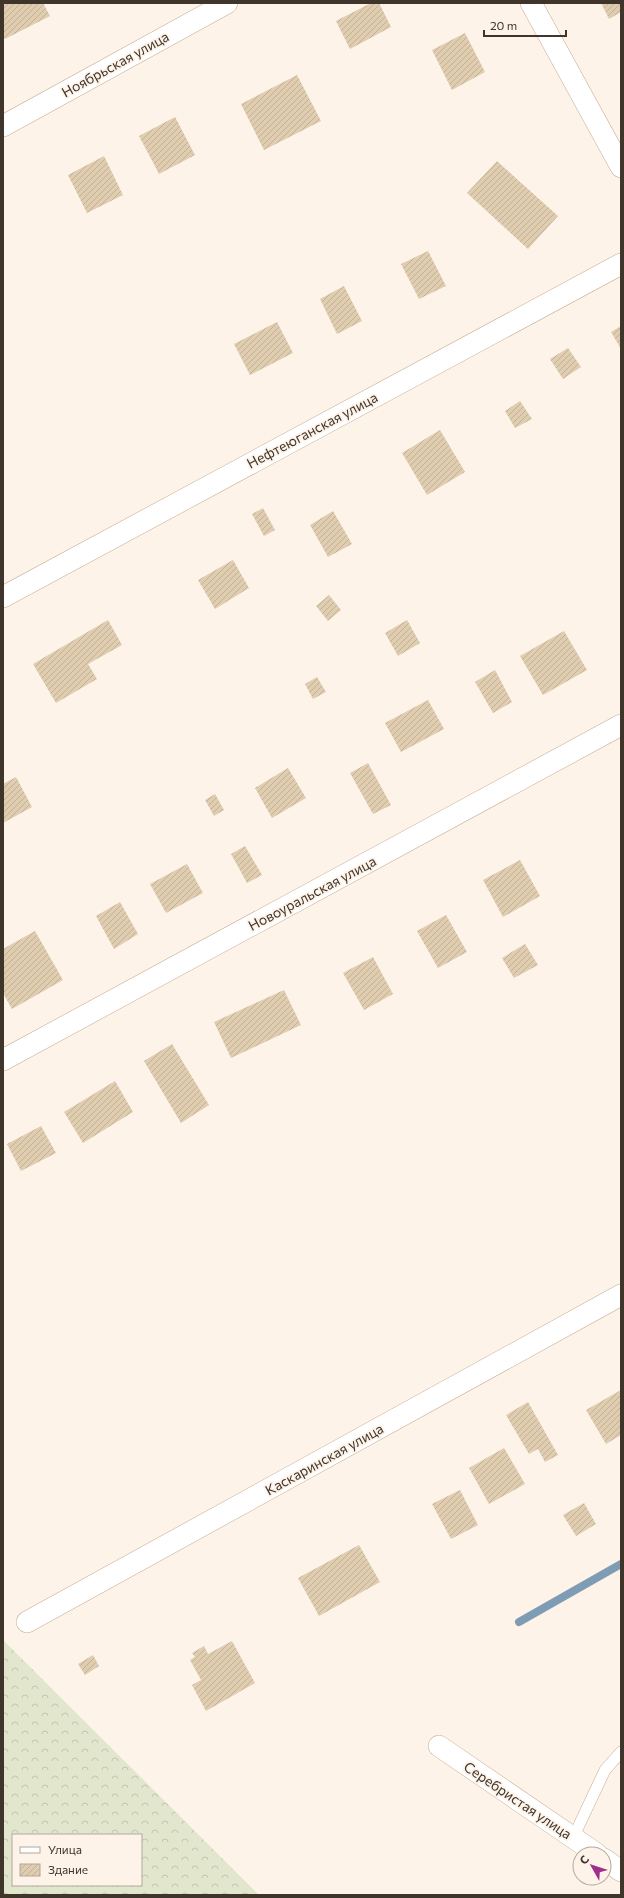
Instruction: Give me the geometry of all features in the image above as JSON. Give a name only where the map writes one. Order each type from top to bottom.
[{"type":"street","name":"Ноябрьская улица","points":[[3,126],[227,3]]},
{"type":"street","points":[[531,3],[621,167]]},
{"type":"street","name":"Нефтеюганская улица","points":[[3,597],[621,264]]},
{"type":"street","name":"Новоуральская улица","points":[[3,1060],[621,725]]},
{"type":"street","name":"Каскаринская улица","points":[[27,1622],[621,1295]]},
{"type":"street","name":"Серебристая улица","points":[[439,1746],[585,1846]]},
{"type":"street","points":[[612,1865],[621,1871]]},
{"type":"lane","points":[[573,1838],[605,1770],[621,1752]]},
{"type":"green space","points":[[3,1640],[259,1895],[3,1895]]},
{"type":"building","points":[[3,3],[43,3],[50,16],[5,39],[3,36]]},
{"type":"building","points":[[371,3],[379,3],[391,27],[350,49],[336,21]]},
{"type":"building","points":[[601,3],[621,3],[621,12],[609,19]]},
{"type":"building","points":[[465,33],[485,72],[452,90],[432,50]]},
{"type":"building","points":[[297,75],[321,121],[264,150],[241,104]]},
{"type":"building","points":[[175,117],[195,155],[159,174],[139,136]]},
{"type":"building","points":[[104,156],[123,195],[87,213],[68,175]]},
{"type":"building","points":[[497,161],[558,216],[528,249],[467,193]]},
{"type":"building","points":[[428,251],[446,286],[419,299],[401,264]]},
{"type":"building","points":[[344,286],[362,321],[337,334],[320,299]]},
{"type":"building","points":[[277,322],[293,353],[250,375],[234,344]]},
{"type":"building","points":[[621,326],[621,349],[611,332]]},
{"type":"building","points":[[568,348],[581,367],[563,379],[550,359]]},
{"type":"building","points":[[520,401],[532,419],[515,428],[505,411]]},
{"type":"building","points":[[440,430],[465,472],[427,495],[402,453]]},
{"type":"building","points":[[263,508],[275,530],[264,536],[252,514]]},
{"type":"building","points":[[333,511],[352,544],[328,557],[310,525]]},
{"type":"building","points":[[233,560],[249,588],[215,609],[198,580]]},
{"type":"building","points":[[329,595],[341,610],[328,621],[316,606]]},
{"type":"building","points":[[108,620],[122,645],[88,664],[97,679],[56,703],[33,664]]},
{"type":"building","points":[[407,620],[420,643],[398,656],[385,633]]},
{"type":"building","points":[[564,631],[587,670],[543,695],[520,656]]},
{"type":"building","points":[[495,670],[512,702],[493,713],[475,682]]},
{"type":"building","points":[[317,677],[326,692],[313,699],[305,684]]},
{"type":"building","points":[[428,700],[444,729],[401,752],[385,723]]},
{"type":"building","points":[[368,763],[391,805],[373,814],[350,773]]},
{"type":"building","points":[[288,768],[306,798],[272,818],[255,788]]},
{"type":"building","points":[[16,777],[32,807],[3,823],[3,784]]},
{"type":"building","points":[[215,794],[224,810],[214,816],[205,800]]},
{"type":"building","points":[[245,846],[262,875],[247,883],[231,854]]},
{"type":"building","points":[[520,860],[540,896],[503,917],[483,880]]},
{"type":"building","points":[[187,864],[203,893],[166,913],[150,884]]},
{"type":"building","points":[[120,902],[138,934],[114,949],[96,916]]},
{"type":"building","points":[[446,915],[467,952],[438,968],[417,931]]},
{"type":"building","points":[[35,931],[63,980],[12,1009],[3,993],[3,949]]},
{"type":"building","points":[[525,944],[538,965],[514,978],[502,958]]},
{"type":"building","points":[[373,957],[393,994],[364,1010],[343,973]]},
{"type":"building","points":[[284,990],[301,1025],[231,1058],[214,1022]]},
{"type":"building","points":[[172,1044],[209,1105],[181,1123],[144,1061]]},
{"type":"building","points":[[115,1081],[133,1112],[83,1143],[64,1112]]},
{"type":"building","points":[[41,1126],[56,1153],[21,1171],[7,1144]]},
{"type":"building","points":[[621,1390],[621,1435],[606,1444],[586,1410]]},
{"type":"building","points":[[528,1402],[558,1455],[545,1462],[538,1449],[529,1454],[506,1415]]},
{"type":"building","points":[[504,1448],[525,1484],[489,1504],[469,1468]]},
{"type":"building","points":[[460,1490],[478,1525],[451,1539],[432,1504]]},
{"type":"building","points":[[584,1503],[596,1524],[576,1536],[563,1515]]},
{"type":"building","points":[[359,1545],[380,1582],[319,1616],[298,1578]]},
{"type":"building","points":[[232,1641],[255,1683],[206,1711],[192,1685],[201,1680],[190,1660],[195,1657],[192,1653],[204,1646],[208,1654]]},
{"type":"building","points":[[93,1655],[99,1666],[85,1675],[78,1664]]},
{"type":"waterway","points":[[519,1622],[621,1564]]}]
